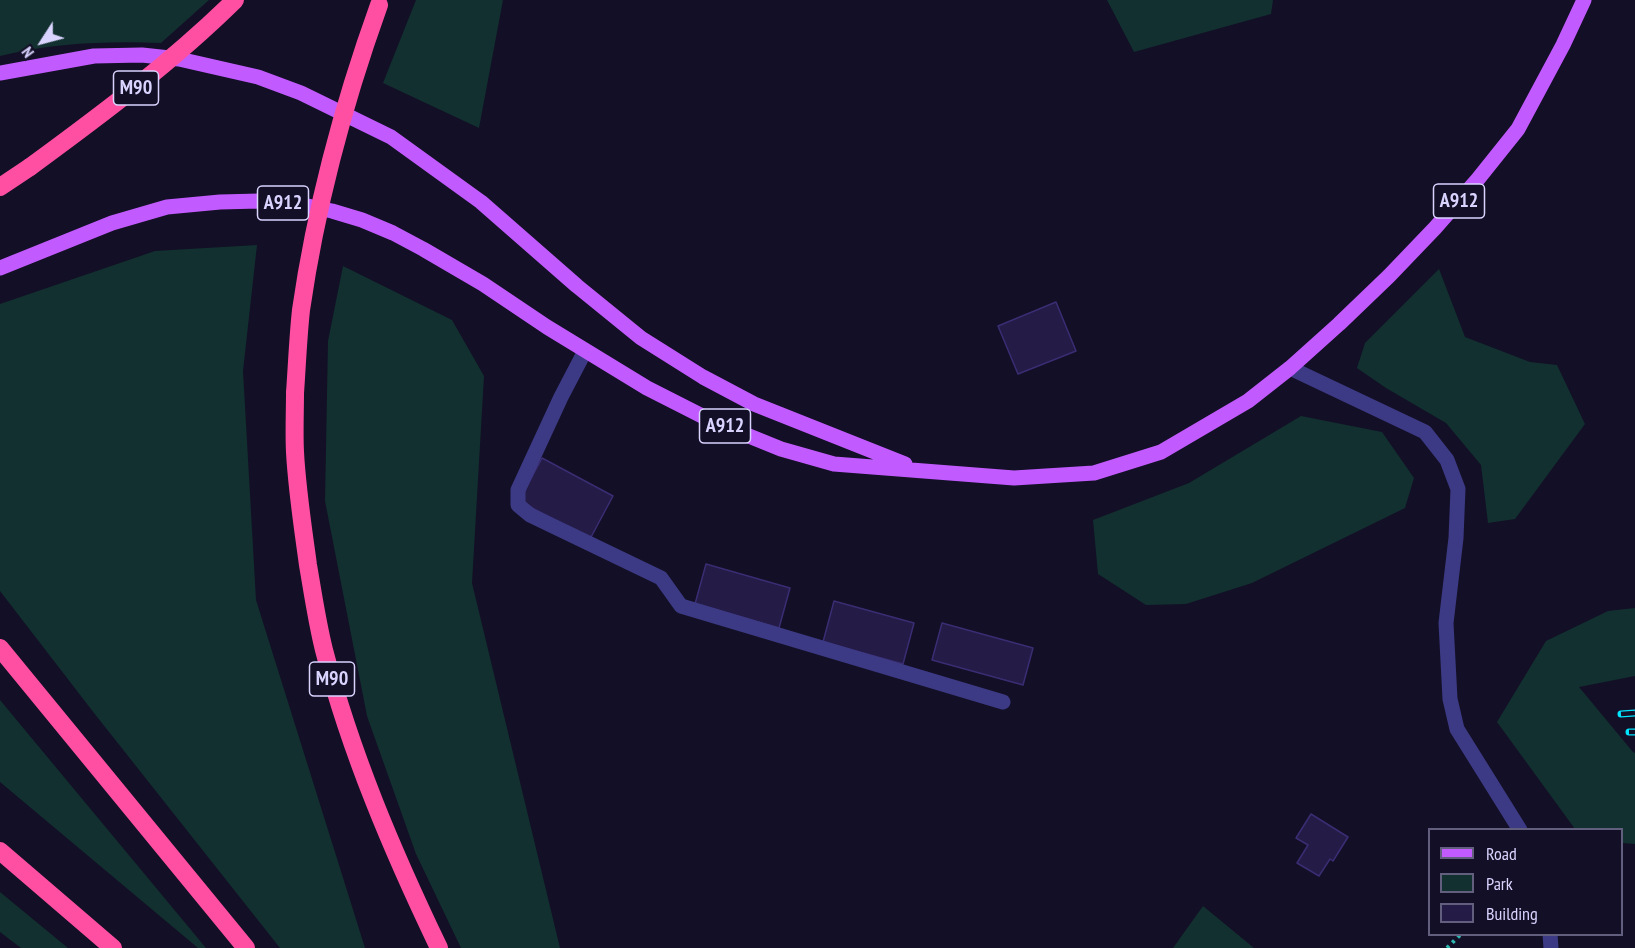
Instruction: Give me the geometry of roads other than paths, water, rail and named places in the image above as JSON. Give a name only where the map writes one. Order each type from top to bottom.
[{"type":"highway","name":"M90","points":[[0,187],[99,117],[161,68],[235,0]]},
{"type":"highway","name":"M90","points":[[380,2],[357,66],[338,131],[312,246],[301,313],[295,393],[295,453],[302,525],[324,650],[370,792],[396,856],[439,948]]},
{"type":"highway","points":[[0,648],[246,948]]},
{"type":"highway","points":[[0,851],[113,948]]},
{"type":"main road","name":"A912","points":[[0,268],[112,223],[167,207],[259,201],[303,205],[362,220],[393,233],[483,284],[585,351],[647,388],[712,421],[781,449],[834,464],[922,471],[1014,478],[1094,473],[1161,452],[1248,401],[1340,324],[1464,195],[1512,137],[1540,90],[1584,0]]},
{"type":"main road","name":"A912","points":[[0,73],[94,56],[142,55],[179,58],[258,77],[301,93],[391,137],[481,202],[577,286],[641,338],[703,377],[754,404],[922,471]]},
{"type":"street","points":[[585,351],[561,397],[519,490],[518,505],[530,514],[661,578],[681,606],[1003,702]]},
{"type":"street","points":[[1290,368],[1425,432],[1447,460],[1458,489],[1456,538],[1446,623],[1450,699],[1457,729],[1519,828]]},
{"type":"railway","points":[[1621,714],[1635,713]]},
{"type":"railway","points":[[1629,732],[1635,732]]}]
